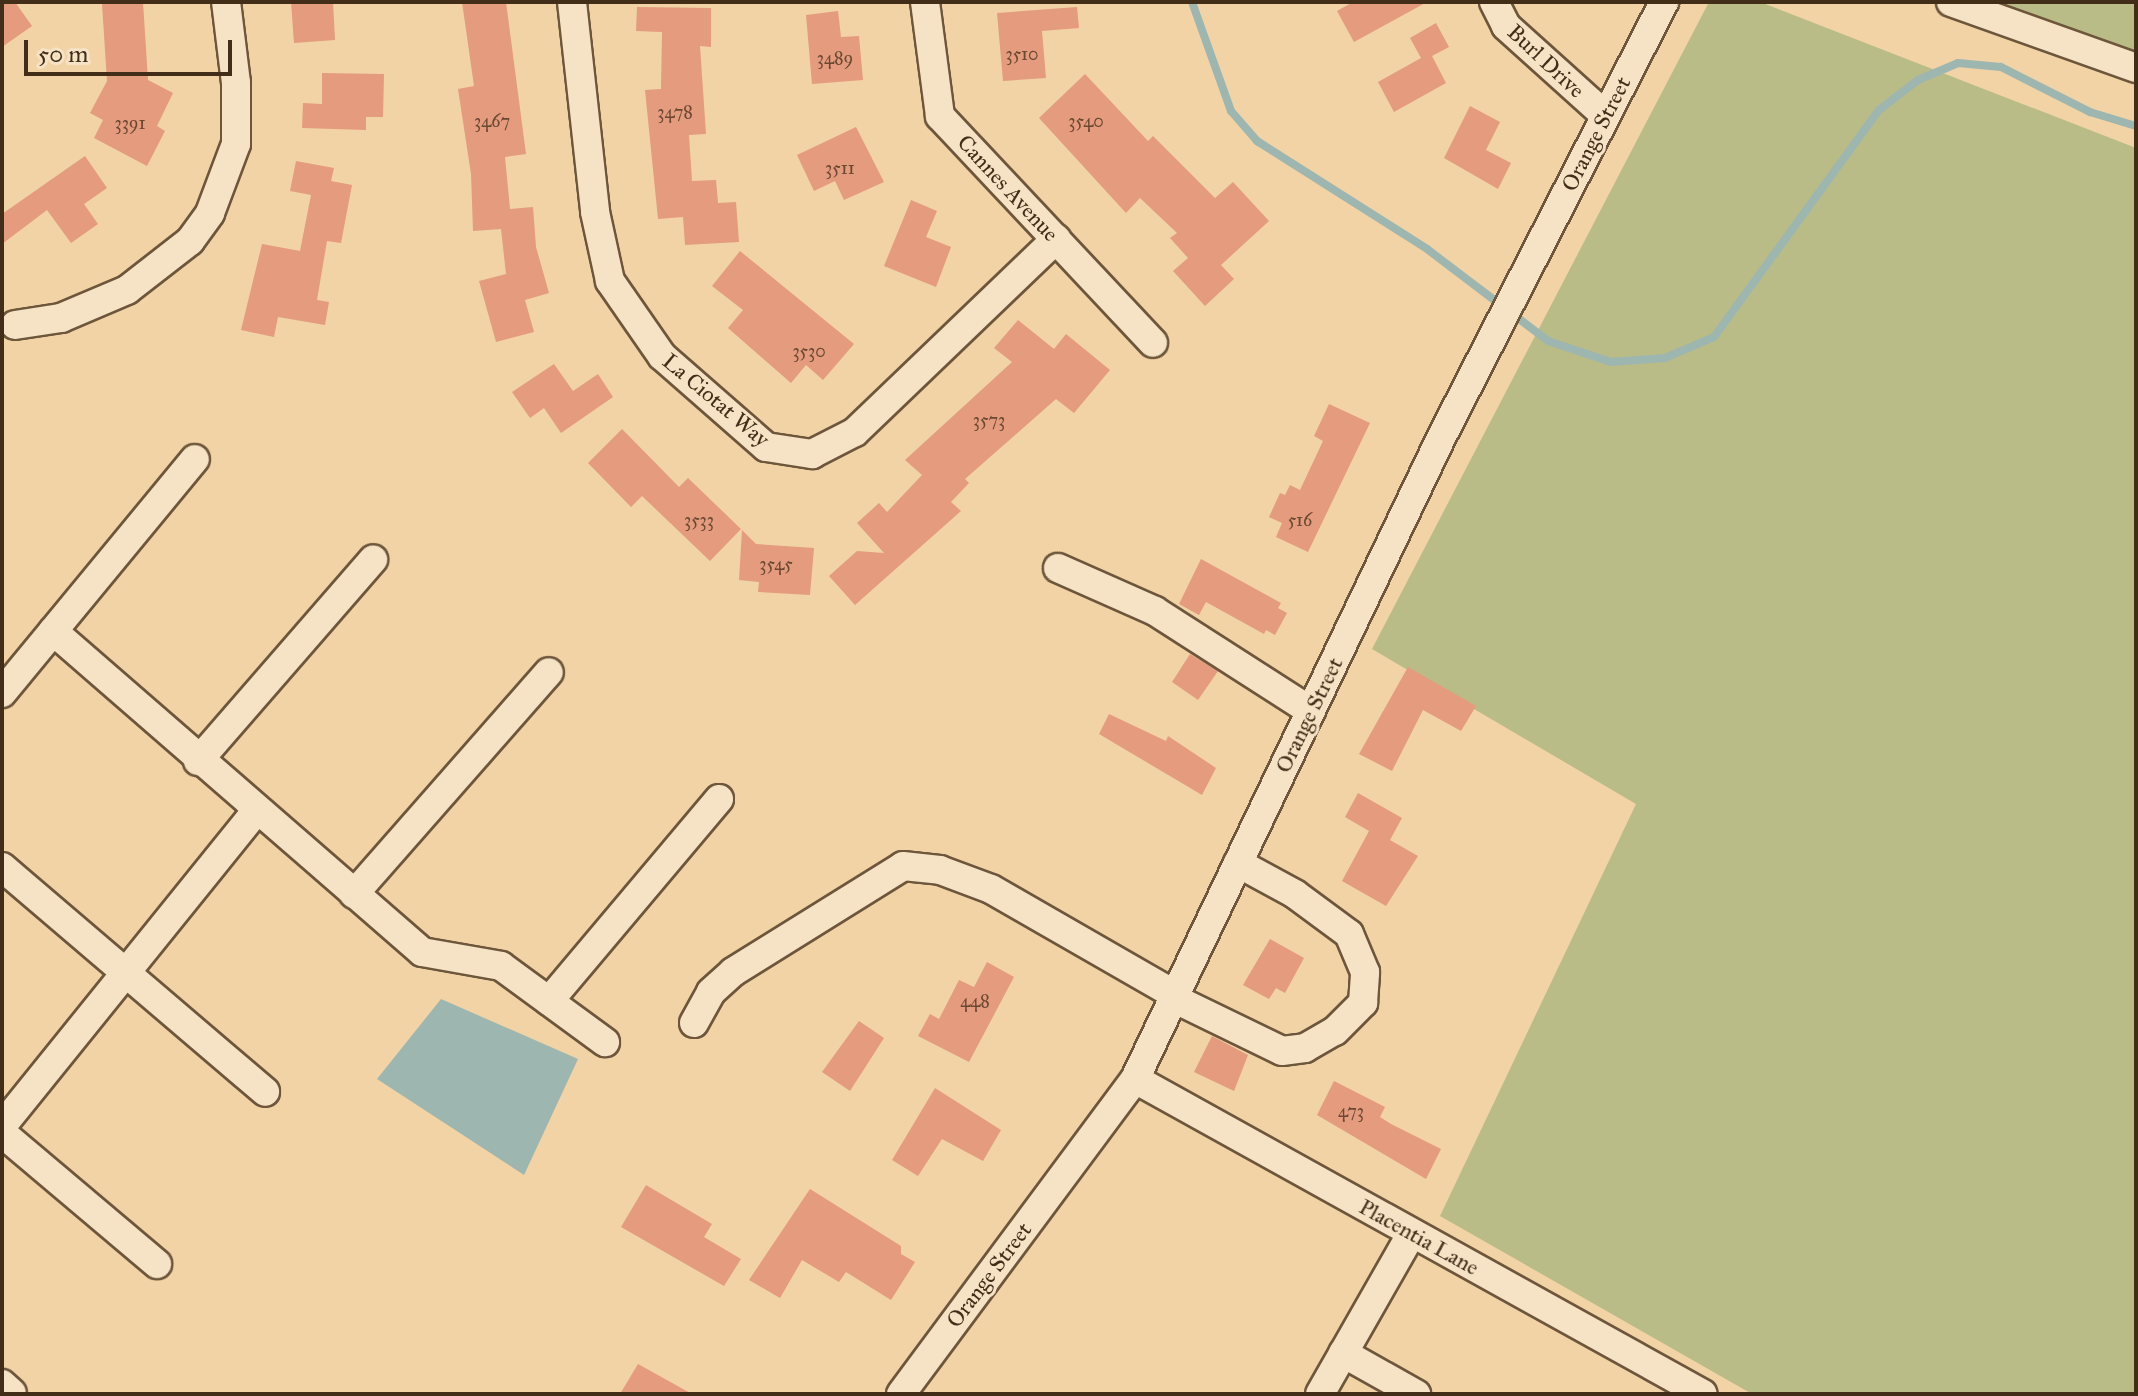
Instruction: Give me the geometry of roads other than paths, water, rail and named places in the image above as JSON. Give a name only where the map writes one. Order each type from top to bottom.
[{"type":"street","points":[[15,325],[61,318],[127,290],[190,241],[210,213],[236,144],[226,2]]},
{"type":"street","name":"La Ciotat Way","points":[[572,2],[595,212],[610,281],[662,356],[766,447],[812,454],[855,432],[1056,239]]},
{"type":"street","name":"Cannes Avenue","points":[[925,2],[940,116],[1153,343]]},
{"type":"street","name":"Burl Drive","points":[[1494,2],[1506,26],[1605,115]]},
{"type":"street","name":"Orange Street","points":[[901,1394],[1135,1079],[1502,320],[1664,2]]},
{"type":"street","points":[[1951,2],[2136,68]]},
{"type":"street","points":[[2,693],[195,459]]},
{"type":"street","points":[[198,761],[373,560]]},
{"type":"street","points":[[1058,568],[1155,611],[1311,711]]},
{"type":"street","points":[[53,631],[198,761],[422,952],[501,966],[605,1042]]},
{"type":"street","points":[[354,894],[549,672]]},
{"type":"street","points":[[549,1001],[719,799]]},
{"type":"street","points":[[2,1126],[256,811]]},
{"type":"street","points":[[694,1023],[711,992],[733,972],[903,866],[940,870],[991,889],[1174,996],[1282,1051],[1305,1048],[1335,1031],[1363,1003],[1365,972],[1349,934],[1295,894],[1238,863]]},
{"type":"street","points":[[2,867],[265,1092]]},
{"type":"street","name":"Placentia Lane","points":[[1135,1079],[1690,1391]]},
{"type":"street","points":[[2,1133],[157,1264]]},
{"type":"street","points":[[1320,1394],[1412,1233]]},
{"type":"street","points":[[1343,1353],[1416,1394]]},
{"type":"water","points":[[441,999],[578,1059],[524,1175],[377,1079]]},
{"type":"waterway","points":[[1192,2],[1231,111],[1257,141],[1427,249],[1548,341],[1611,362],[1665,358],[1714,337],[1879,110],[1918,80],[1958,63],[2001,67],[2090,112],[2136,126]]}]
